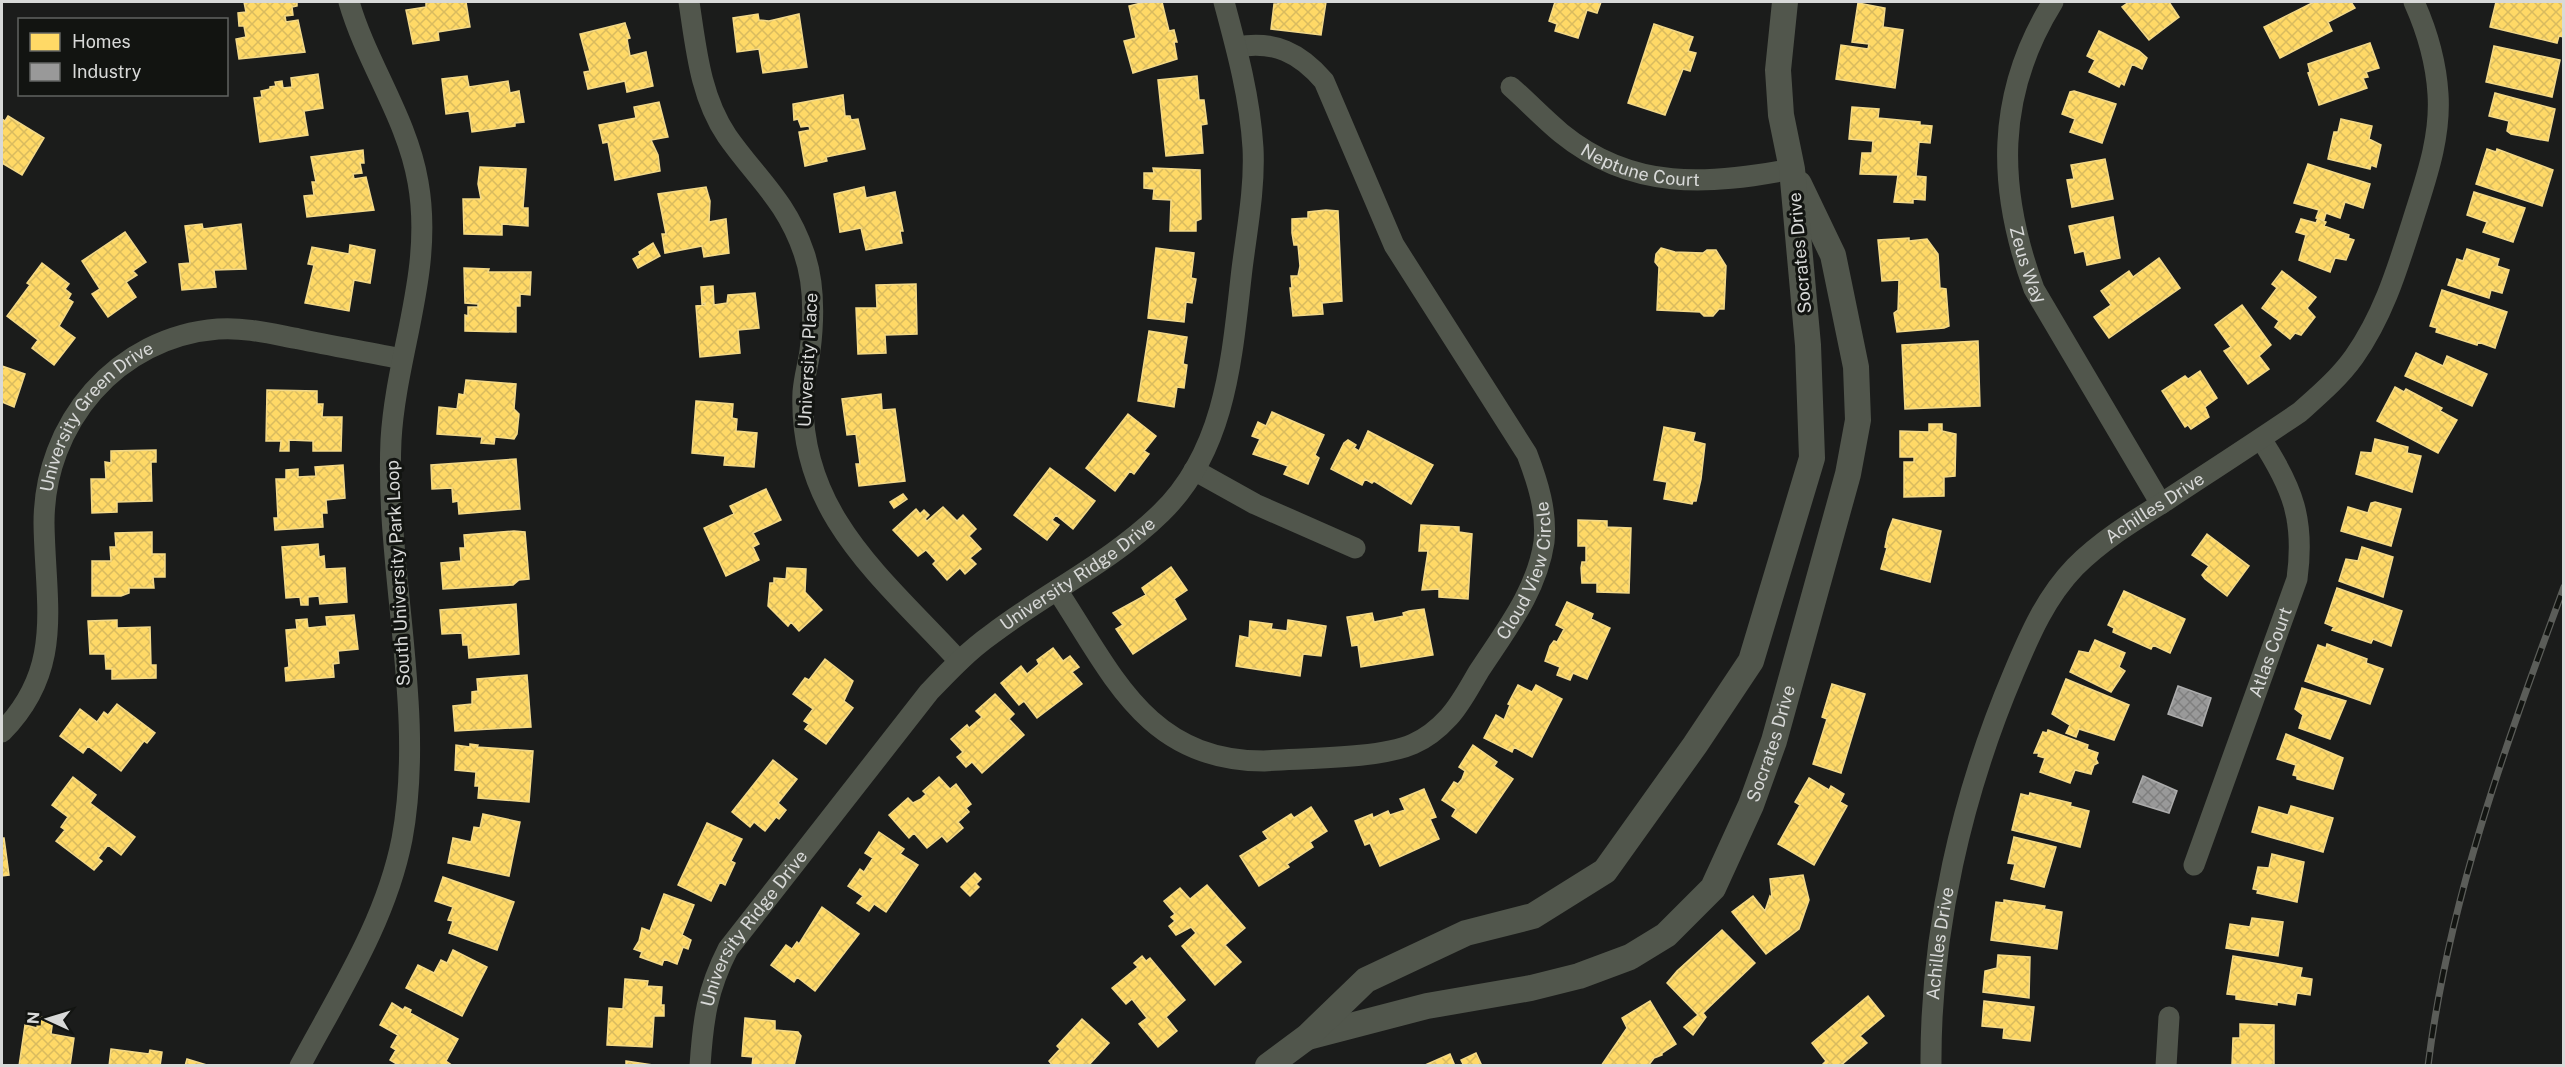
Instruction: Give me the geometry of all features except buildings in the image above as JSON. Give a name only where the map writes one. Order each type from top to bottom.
[{"type":"street","name":"South University Park Loop","points":[[300,1065],[370,936],[389,890],[402,840],[408,792],[410,745],[391,496],[391,439],[402,359],[422,266],[422,224],[418,183],[409,144],[357,30],[349,2]]},
{"type":"street","name":"University Place","points":[[689,2],[700,73],[711,105],[726,134],[774,192],[791,221],[804,254],[812,289],[813,320],[803,389],[803,426],[807,456],[819,491],[835,522],[857,550],[959,661]]},
{"type":"street","name":"University Ridge Drive","points":[[700,1065],[706,1004],[714,976],[728,949],[928,692],[959,661],[992,634],[1134,538],[1164,511],[1194,470],[1210,441],[1223,405],[1252,192],[1253,149],[1249,102],[1224,2]]},
{"type":"street","name":"Socrates Drive","points":[[1268,1065],[1308,1037],[1366,980],[1466,933],[1533,916],[1605,871],[1695,745],[1751,661],[1812,458],[1808,345],[1792,169],[1781,115],[1778,70],[1785,2]]},
{"type":"street","name":"Zeus Way","points":[[2053,2],[2026,54],[2014,93],[2008,132],[2007,171],[2011,214],[2020,252],[2034,289],[2161,504]]},
{"type":"street","name":"Achilles Drive","points":[[1931,1065],[1935,984],[1945,907],[1964,820],[2003,697],[2032,629],[2051,596],[2075,567],[2105,541],[2261,439],[2300,412],[2328,387],[2353,358],[2374,325],[2390,290],[2431,163],[2437,129],[2438,95],[2434,60],[2414,2]]},
{"type":"street","name":"Cloud View Circle","points":[[1057,590],[1133,704],[1154,726],[1179,743],[1210,755],[1244,761],[1264,761],[1389,752],[1413,744],[1433,733],[1451,716],[1527,597],[1538,570],[1544,542],[1544,511],[1539,483],[1527,454],[1394,245],[1324,81],[1311,66],[1295,54],[1274,46],[1237,47]]},
{"type":"street","name":"Neptune Court","points":[[1511,87],[1562,134],[1595,155],[1629,170],[1663,178],[1700,182],[1738,179],[1792,169]]},
{"type":"street","name":"Socrates Drive","points":[[1308,1037],[1427,1006],[1531,988],[1579,976],[1630,957],[1666,935],[1713,888],[1750,806],[1774,741],[1848,474],[1858,420],[1856,367],[1833,255],[1792,169]]},
{"type":"street","name":"University Green Drive","points":[[2,732],[18,716],[34,691],[44,664],[48,639],[44,520],[51,465],[63,433],[81,404],[103,380],[126,361],[154,345],[186,334],[219,329],[250,329],[402,359]]},
{"type":"street","name":"Atlas Court","points":[[2194,865],[2297,579],[2301,550],[2300,524],[2293,496],[2261,439]]},
{"type":"street","points":[[1194,470],[1255,504],[1355,548]]},
{"type":"street","points":[[2166,1065],[2169,1017]]},
{"type":"railway","points":[[2428,1066],[2437,1003],[2450,942],[2482,822],[2564,587]]}]
